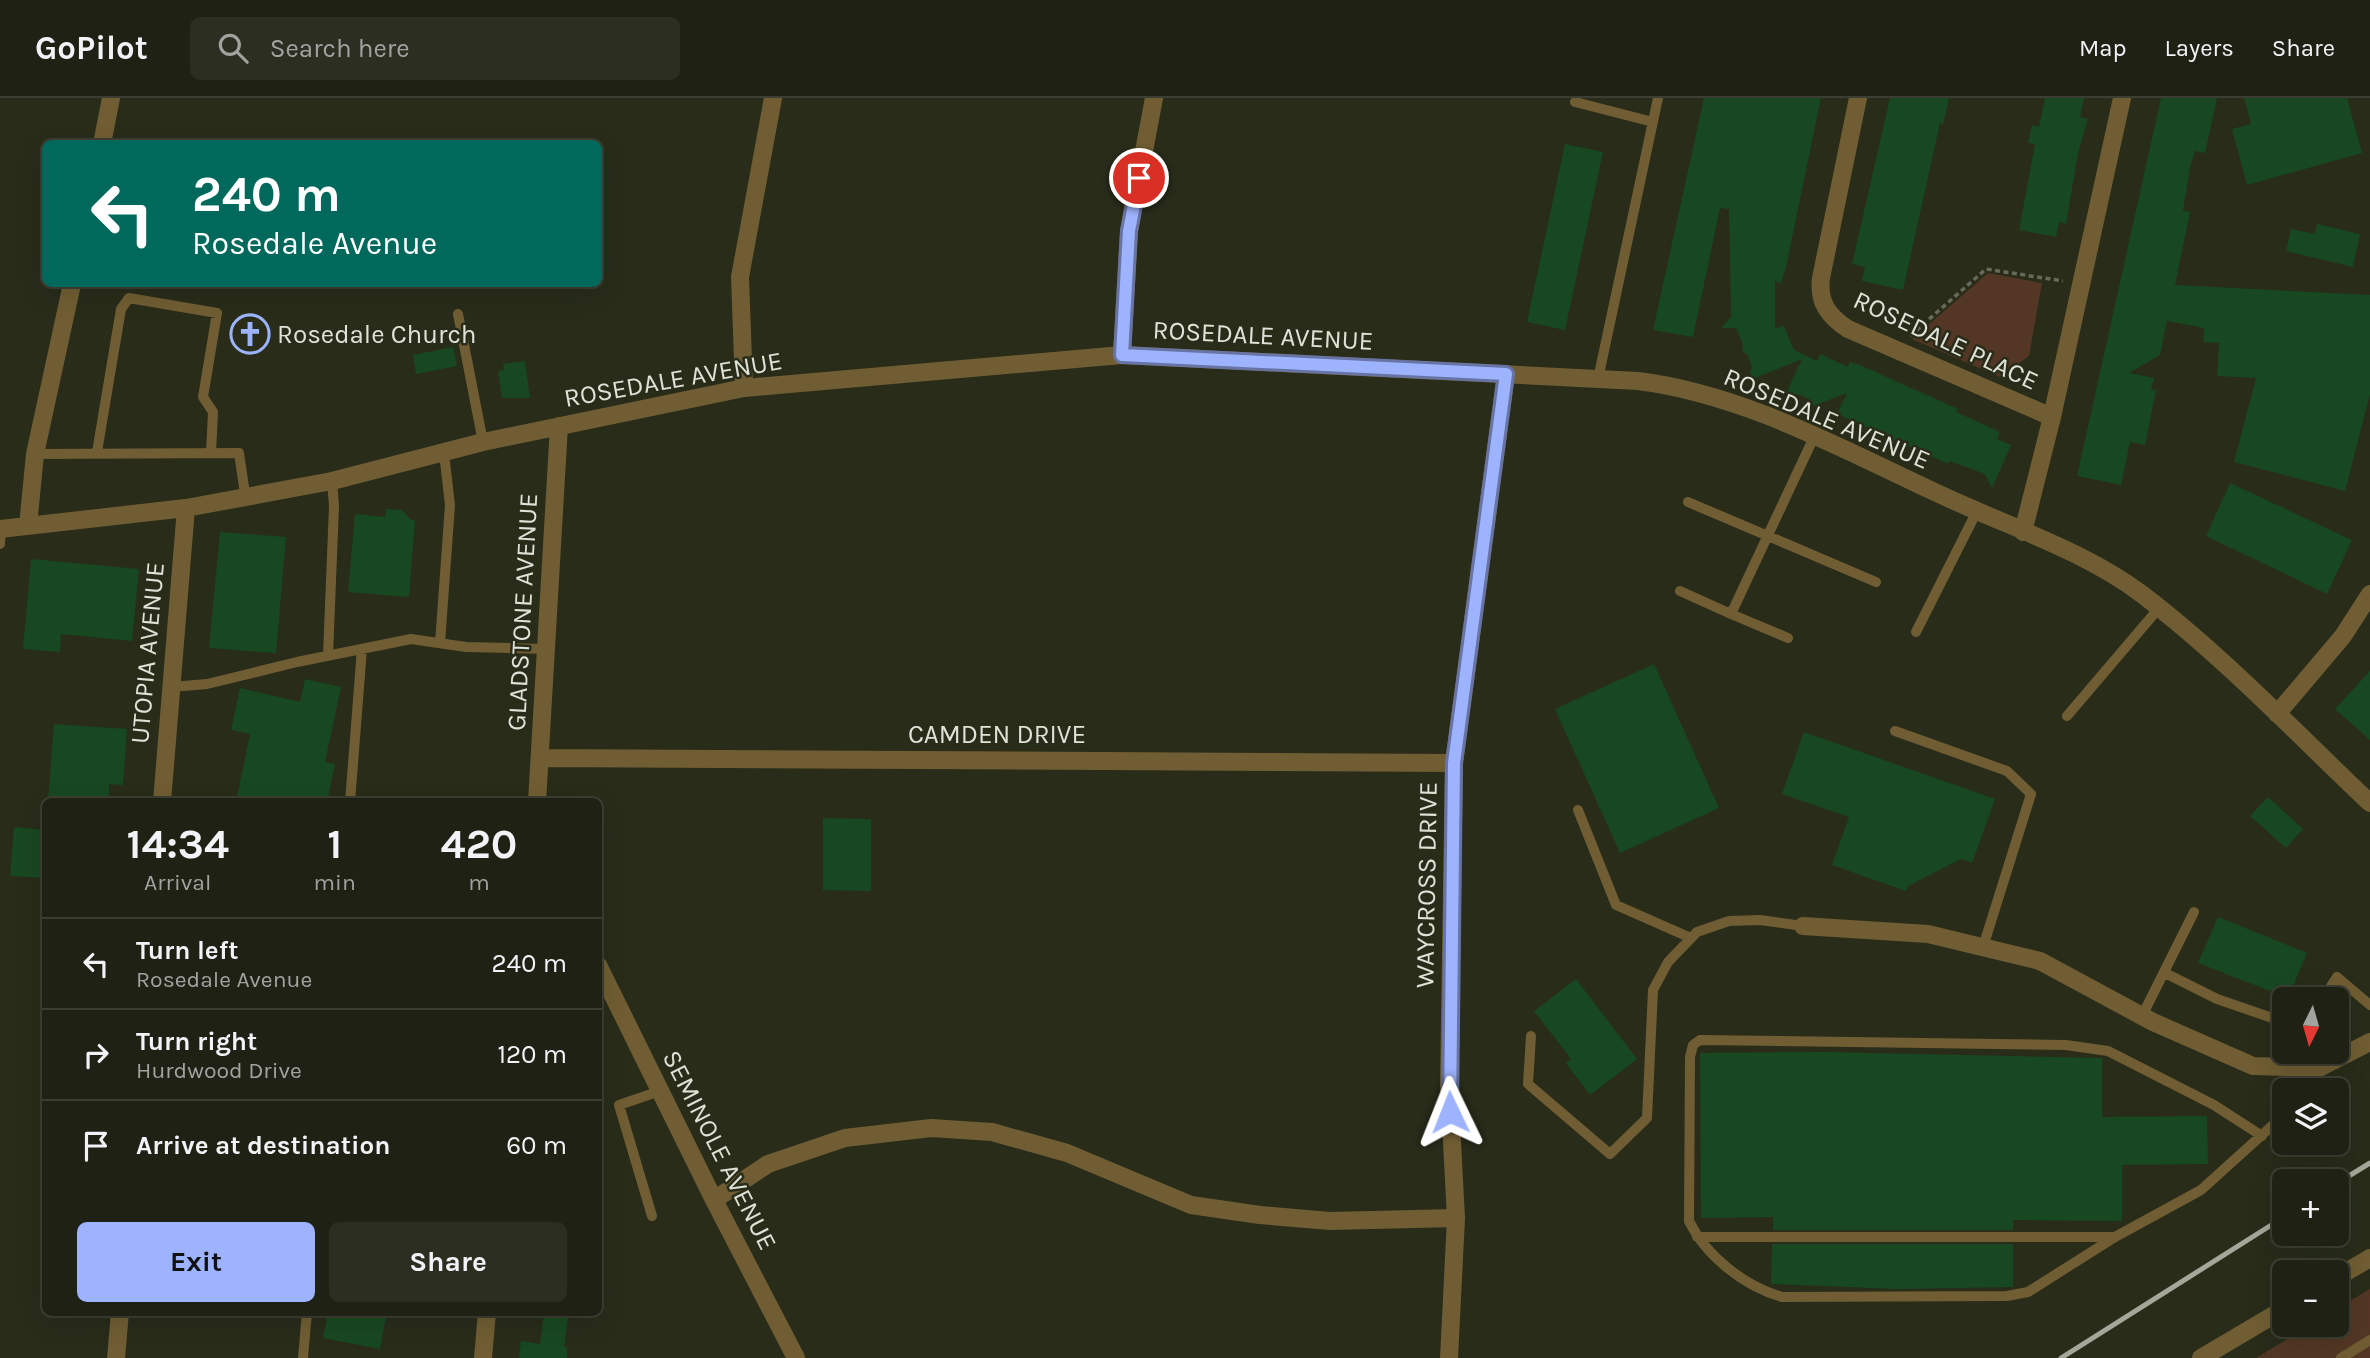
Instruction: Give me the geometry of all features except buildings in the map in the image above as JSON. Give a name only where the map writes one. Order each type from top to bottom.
[{"type":"street","points":[[103,140],[111,98]]},
{"type":"street","points":[[744,388],[740,277],[773,98]]},
{"type":"street","points":[[1122,355],[1129,231],[1154,98]]},
{"type":"street","name":"ROSEDALE PLACE","points":[[1858,98],[1821,278],[1821,297],[1827,311],[1838,323],[1895,350],[2052,417]]},
{"type":"street","name":"ROSEDALE PLACE","points":[[2024,532],[2122,98]]},
{"type":"street","points":[[28,526],[35,454],[71,287]]},
{"type":"street","name":"ROSEDALE AVENUE","points":[[0,534],[28,526],[186,508],[245,494],[332,481],[483,442],[744,388],[1122,355],[1598,379],[1695,391],[1814,437],[2088,561],[2159,608],[2277,714],[2370,803]]},
{"type":"street","name":"WAYCROSS DRIVE","points":[[1449,1358],[1456,1218],[1449,1085],[1454,763],[1506,374]]},
{"type":"street","name":"GLADSTONE AVENUE","points":[[537,798],[559,426]]},
{"type":"street","name":"UTOPIA AVENUE","points":[[162,798],[186,508]]},
{"type":"street","points":[[2277,714],[2343,636],[2370,594]]},
{"type":"street","name":"CAMDEN DRIVE","points":[[540,758],[1454,763]]},
{"type":"street","points":[[1803,926],[1928,934],[2040,961],[2142,1016],[2253,1066],[2319,1068],[2370,1042]]},
{"type":"street","name":"SEMINOLE AVENUE","points":[[602,973],[714,1200],[796,1358]]},
{"type":"street","points":[[714,1200],[768,1164],[845,1138],[930,1128],[992,1132],[1067,1153],[1191,1205],[1260,1216],[1330,1221],[1456,1218]]},
{"type":"street","points":[[2349,1270],[2370,1258]]},
{"type":"street","points":[[116,1358],[120,1316]]},
{"type":"street","points":[[483,1358],[486,1316]]},
{"type":"street","points":[[2201,1358],[2272,1316]]},
{"type":"lane","points":[[1598,379],[1658,98]]},
{"type":"lane","points":[[1575,102],[1653,122]]},
{"type":"lane","points":[[97,452],[121,309],[129,298],[217,313],[202,397],[213,412],[211,453]]},
{"type":"lane","points":[[458,314],[483,442]]},
{"type":"lane","points":[[1731,614],[1814,437]]},
{"type":"lane","points":[[35,454],[239,453],[245,494]]},
{"type":"lane","points":[[440,643],[450,505],[444,453]]},
{"type":"lane","points":[[328,656],[334,506],[332,481]]},
{"type":"lane","points":[[1688,502],[1876,582]]},
{"type":"lane","points":[[1916,632],[1977,511]]},
{"type":"lane","points":[[1680,591],[1788,638]]},
{"type":"lane","points":[[2067,716],[2159,608]]},
{"type":"lane","points":[[171,687],[207,684],[411,639],[546,649]]},
{"type":"lane","points":[[350,798],[362,649]]},
{"type":"lane","points":[[1895,731],[2007,771],[2031,794],[1983,947]]},
{"type":"lane","points":[[1578,810],[1616,905],[1691,939]]},
{"type":"lane","points":[[2142,1016],[2194,912]]},
{"type":"lane","points":[[1531,1036],[1528,1084],[1610,1154],[1647,1118],[1653,990],[1668,962],[1697,932],[1729,921],[1760,920],[1803,926]]},
{"type":"lane","points":[[2165,973],[2217,999],[2272,1018]]},
{"type":"lane","points":[[2331,987],[2337,977],[2349,987]]},
{"type":"lane","points":[[2349,987],[2370,1005]]},
{"type":"lane","points":[[2262,1136],[2214,1105],[2108,1051],[2066,1045],[1700,1040],[1693,1045],[1690,1057],[1689,1221],[1697,1237],[1724,1264],[1752,1284],[1782,1297],[1965,1297],[2028,1292],[2115,1237],[2201,1190],[2262,1136],[2272,1126]]},
{"type":"lane","points":[[2311,1078],[2319,1068]]},
{"type":"lane","points":[[652,1216],[619,1105],[660,1091]]},
{"type":"lane","points":[[1697,1237],[2115,1237]]},
{"type":"lane","points":[[303,1358],[307,1316]]},
{"type":"lane","points":[[2341,1358],[2370,1340]]},
{"type":"path","points":[[1895,350],[1986,269],[2080,284]]},
{"type":"shaded area","points":[[1988,273],[2042,283],[2029,356],[2000,377],[1912,339]]},
{"type":"shaded area","points":[[2370,1289],[2370,1358],[2256,1358],[2291,1337],[2349,1337],[2349,1301]]},
{"type":"railway","points":[[2349,1176],[2370,1163]]},
{"type":"railway","points":[[2061,1358],[2272,1225]]},
{"type":"place","name":"Rosedale Church","points":[[250,334]]},
{"type":"route","points":[[1139,178],[1129,231],[1122,355],[1506,374],[1454,763],[1450,1112]]}]
